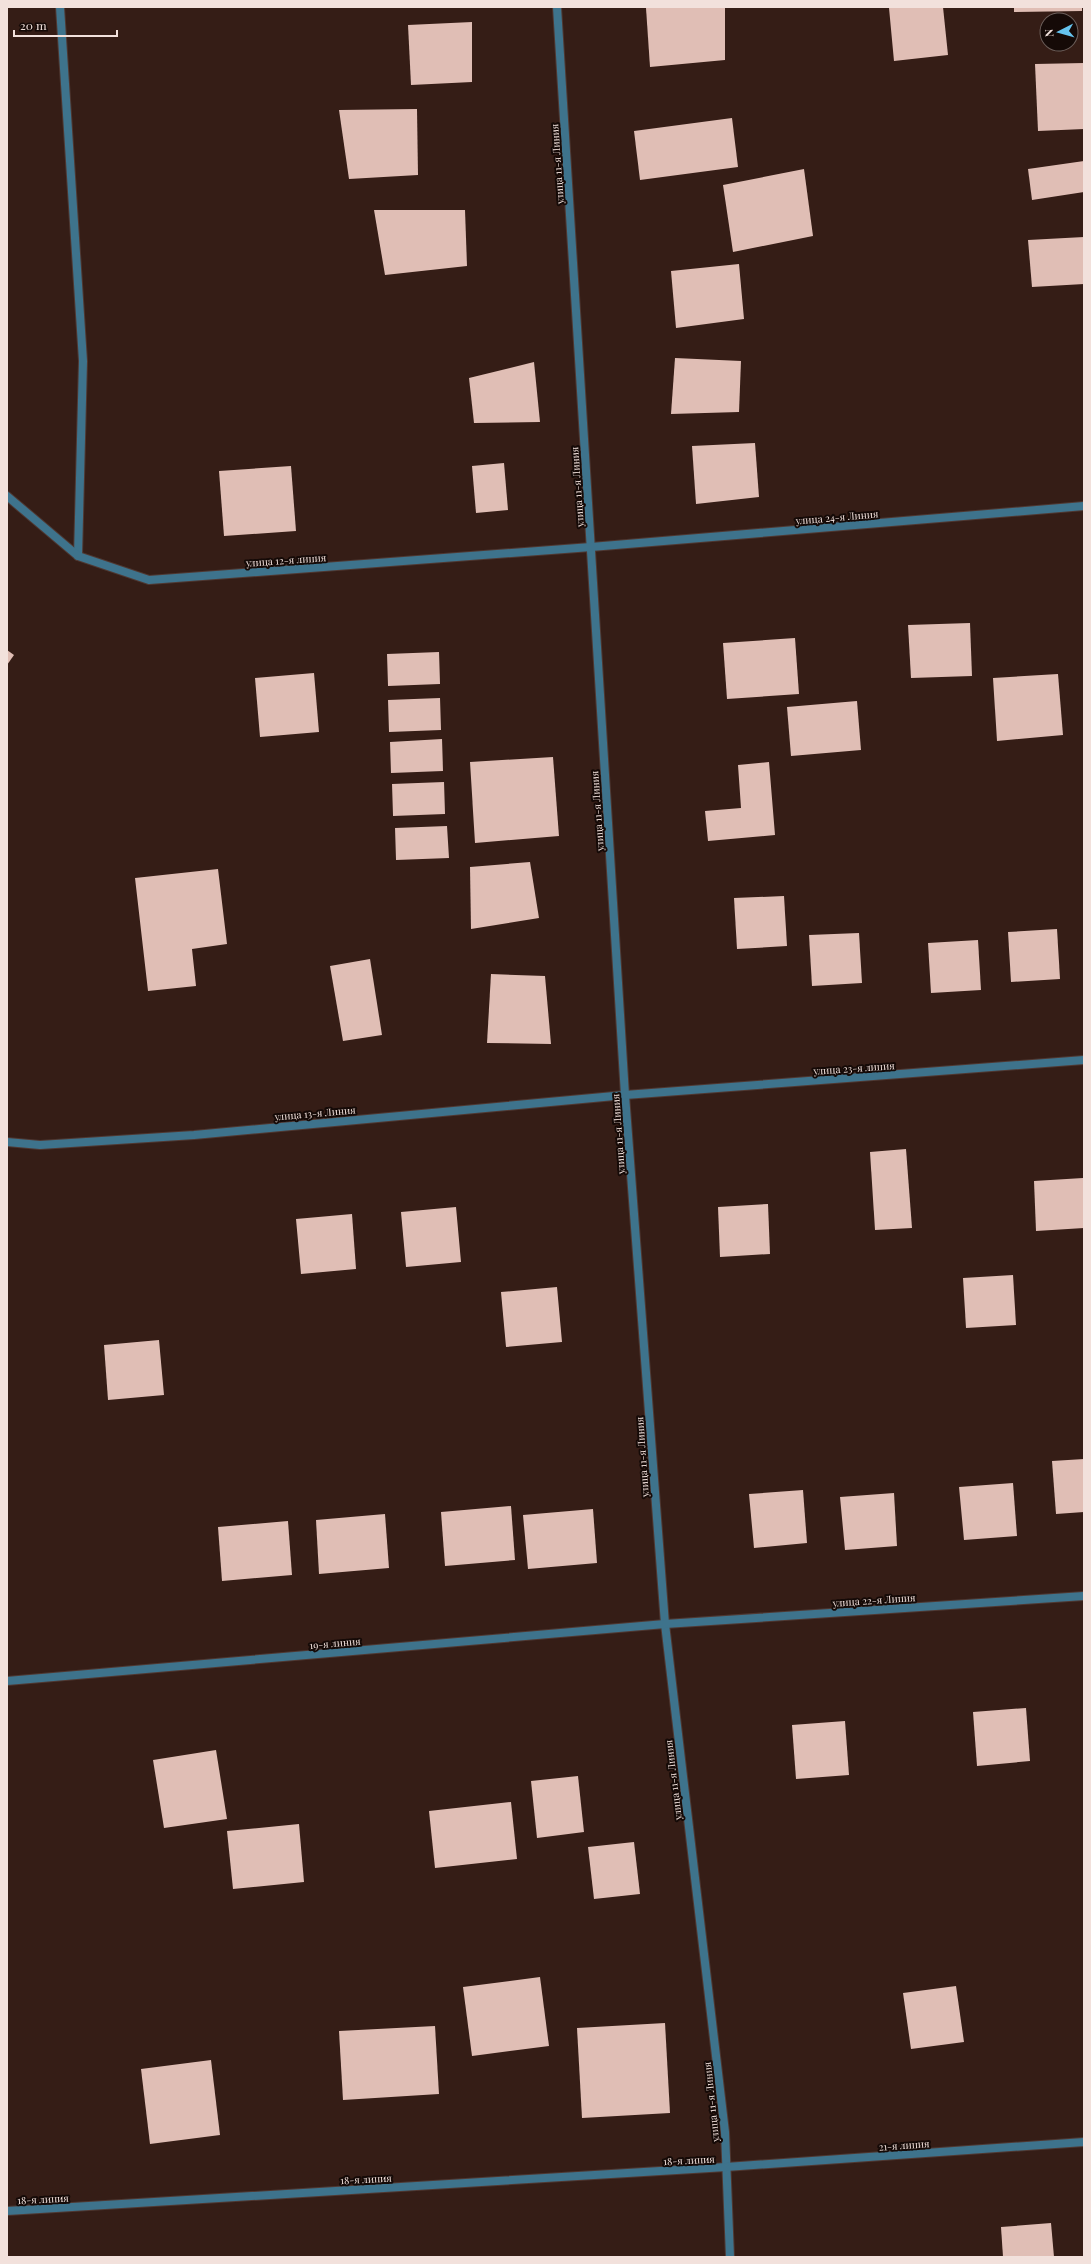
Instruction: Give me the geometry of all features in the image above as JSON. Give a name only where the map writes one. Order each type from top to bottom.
[{"type":"street","points":[[60,7],[83,361],[78,556]]},
{"type":"street","name":"улица 11-я Линия","points":[[558,7],[625,1095],[665,1624],[725,2132],[730,2257]]},
{"type":"street","name":"улица 12-я линия","points":[[7,496],[78,556],[149,580],[591,547]]},
{"type":"street","name":"улица 24-я Линия","points":[[591,547],[1084,506]]},
{"type":"street","name":"улица 23-я линия","points":[[625,1095],[1084,1060]]},
{"type":"street","name":"улица 13-я Линия","points":[[7,1142],[40,1145],[186,1135],[625,1095]]},
{"type":"street","name":"улица 22-я Линия","points":[[665,1624],[1084,1596]]},
{"type":"street","name":"19-я линия","points":[[7,1681],[665,1624]]},
{"type":"street","name":"21-я линия","points":[[726,2167],[1084,2142]]},
{"type":"street","name":"18-я линия","points":[[7,2211],[726,2167]]},
{"type":"building","points":[[725,7],[725,60],[650,67],[646,8]]},
{"type":"building","points":[[943,7],[948,55],[894,61],[889,8]]},
{"type":"building","points":[[1014,7],[1082,7],[1082,11],[1014,12]]},
{"type":"building","points":[[472,22],[472,82],[411,85],[408,25]]},
{"type":"building","points":[[1084,63],[1084,129],[1038,131],[1035,64]]},
{"type":"building","points":[[417,109],[418,175],[349,179],[339,110]]},
{"type":"building","points":[[732,118],[738,167],[640,180],[634,131]]},
{"type":"building","points":[[1084,161],[1084,192],[1032,200],[1028,169]]},
{"type":"building","points":[[804,169],[813,236],[733,252],[723,185]]},
{"type":"building","points":[[374,210],[465,210],[467,266],[385,275]]},
{"type":"building","points":[[1084,237],[1084,284],[1032,287],[1028,240]]},
{"type":"building","points":[[739,264],[744,319],[676,328],[671,271]]},
{"type":"building","points":[[675,358],[741,361],[739,412],[671,414]]},
{"type":"building","points":[[534,362],[540,422],[474,423],[469,378]]},
{"type":"building","points":[[755,443],[759,497],[696,504],[692,446]]},
{"type":"building","points":[[504,463],[508,510],[476,513],[472,466]]},
{"type":"building","points":[[291,466],[296,531],[224,536],[219,471]]},
{"type":"building","points":[[970,623],[972,676],[911,678],[908,625]]},
{"type":"building","points":[[795,638],[799,694],[727,699],[723,643]]},
{"type":"building","points":[[7,650],[14,655],[7,665]]},
{"type":"building","points":[[439,652],[440,684],[388,686],[387,654]]},
{"type":"building","points":[[314,673],[319,732],[260,737],[255,678]]},
{"type":"building","points":[[1058,674],[1063,735],[997,741],[993,678]]},
{"type":"building","points":[[440,698],[441,730],[389,732],[388,700]]},
{"type":"building","points":[[857,701],[861,750],[791,756],[787,707]]},
{"type":"building","points":[[442,739],[443,771],[391,773],[390,742]]},
{"type":"building","points":[[553,757],[559,836],[475,843],[470,762]]},
{"type":"building","points":[[769,762],[775,835],[708,841],[705,811],[741,808],[738,765]]},
{"type":"building","points":[[444,782],[445,814],[393,816],[392,784]]},
{"type":"building","points":[[447,826],[449,858],[396,860],[395,828]]},
{"type":"building","points":[[530,862],[539,918],[471,929],[470,867]]},
{"type":"building","points":[[218,869],[227,944],[192,949],[196,986],[148,991],[135,878]]},
{"type":"building","points":[[784,896],[787,946],[737,949],[734,898]]},
{"type":"building","points":[[1057,929],[1060,979],[1011,982],[1008,932]]},
{"type":"building","points":[[859,933],[862,983],[812,986],[809,935]]},
{"type":"building","points":[[978,940],[981,990],[931,993],[928,943]]},
{"type":"building","points":[[370,959],[382,1035],[343,1041],[330,966]]},
{"type":"building","points":[[491,974],[545,976],[551,1044],[487,1043]]},
{"type":"building","points":[[906,1149],[912,1228],[875,1230],[870,1152]]},
{"type":"building","points":[[1083,1178],[1084,1228],[1036,1231],[1034,1181]]},
{"type":"building","points":[[768,1204],[770,1254],[720,1257],[718,1207]]},
{"type":"building","points":[[456,1207],[461,1262],[406,1267],[401,1212]]},
{"type":"building","points":[[352,1214],[356,1269],[301,1274],[296,1219]]},
{"type":"building","points":[[1013,1275],[1016,1325],[966,1328],[963,1278]]},
{"type":"building","points":[[557,1287],[562,1342],[506,1347],[501,1292]]},
{"type":"building","points":[[159,1340],[164,1395],[108,1400],[104,1345]]},
{"type":"building","points":[[1084,1459],[1084,1512],[1056,1514],[1052,1461]]},
{"type":"building","points":[[1013,1483],[1017,1536],[964,1540],[959,1487]]},
{"type":"building","points":[[803,1490],[807,1543],[754,1548],[749,1494]]},
{"type":"building","points":[[894,1493],[897,1546],[845,1550],[840,1497]]},
{"type":"building","points":[[511,1506],[515,1560],[445,1566],[441,1512]]},
{"type":"building","points":[[593,1509],[597,1563],[528,1569],[523,1515]]},
{"type":"building","points":[[385,1514],[389,1568],[319,1574],[316,1520]]},
{"type":"building","points":[[288,1521],[292,1575],[222,1581],[218,1527]]},
{"type":"building","points":[[1026,1708],[1030,1761],[977,1766],[973,1712]]},
{"type":"building","points":[[845,1721],[849,1775],[796,1779],[792,1725]]},
{"type":"building","points":[[216,1750],[227,1819],[164,1828],[153,1760]]},
{"type":"building","points":[[578,1776],[584,1832],[537,1838],[531,1781]]},
{"type":"building","points":[[511,1802],[517,1859],[435,1868],[429,1811]]},
{"type":"building","points":[[299,1824],[304,1882],[233,1889],[227,1831]]},
{"type":"building","points":[[634,1842],[640,1894],[594,1899],[588,1847]]},
{"type":"building","points":[[540,1977],[549,2046],[472,2056],[463,1987]]},
{"type":"building","points":[[956,1986],[964,2042],[911,2049],[903,1993]]},
{"type":"building","points":[[665,2023],[670,2113],[582,2118],[577,2028]]},
{"type":"building","points":[[435,2026],[439,2094],[343,2100],[339,2031]]},
{"type":"building","points":[[211,2060],[220,2135],[150,2144],[141,2069]]},
{"type":"building","points":[[1051,2223],[1054,2257],[1003,2257],[1001,2227]]}]
